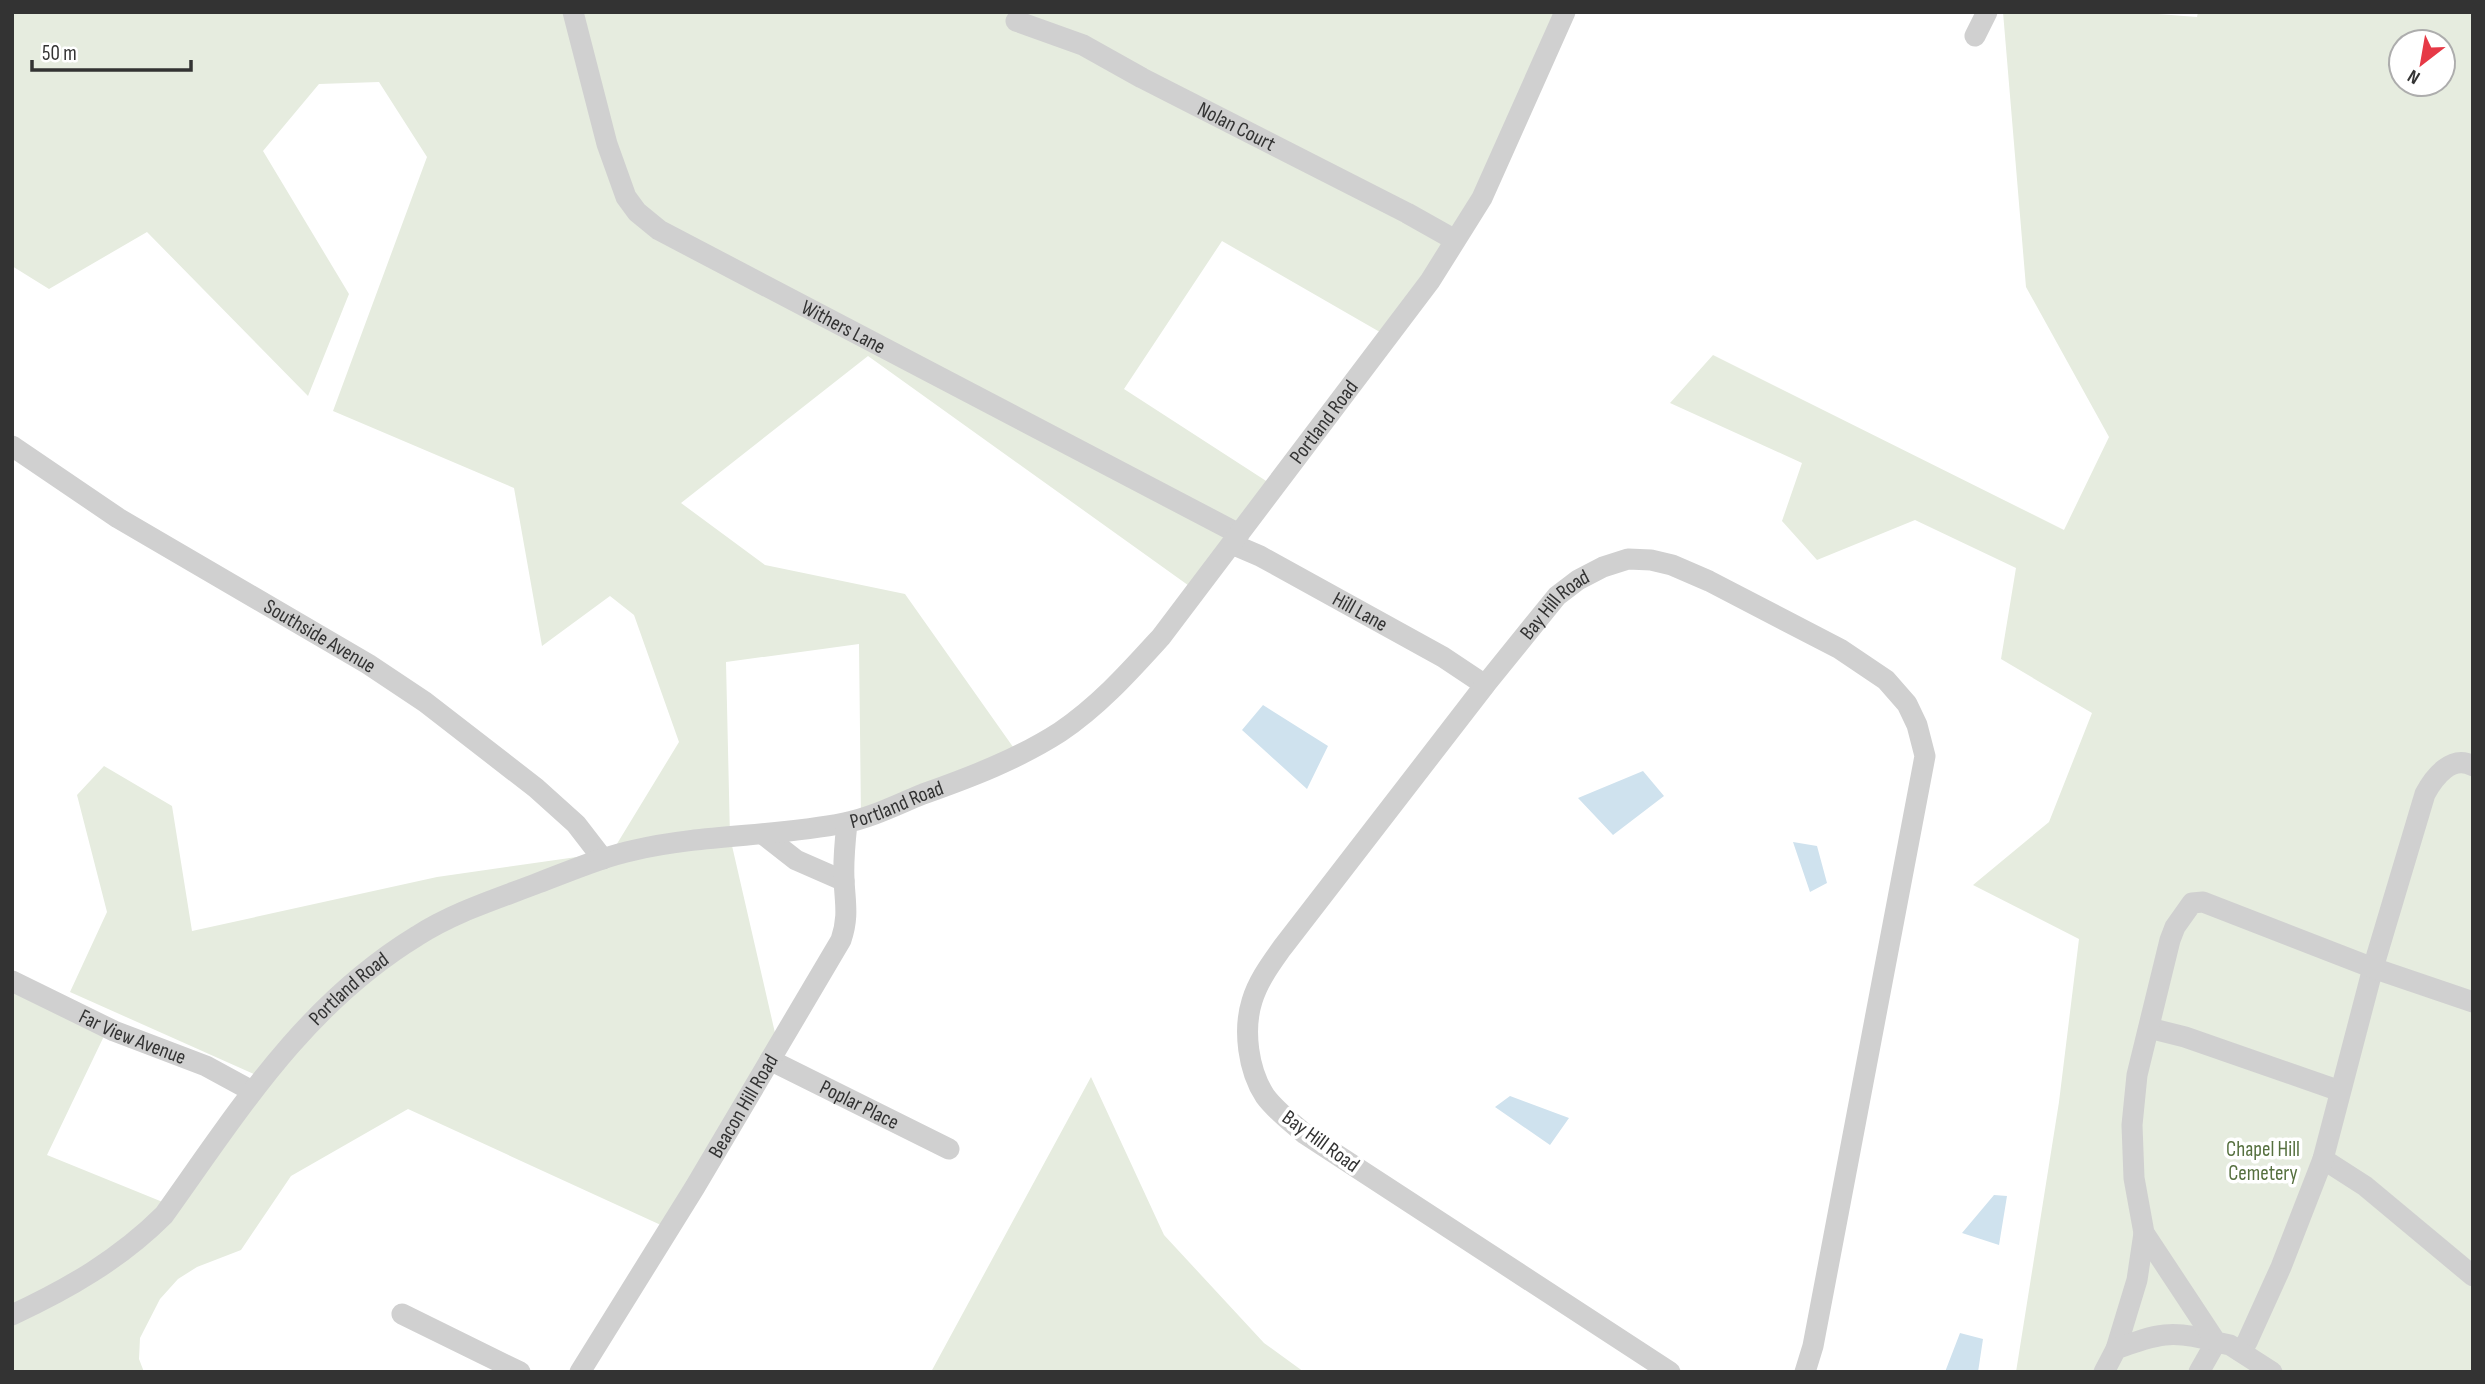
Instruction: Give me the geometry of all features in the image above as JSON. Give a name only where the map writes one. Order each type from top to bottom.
[{"type":"street","name":"Withers Lane","points":[[573,12],[607,144],[626,197],[637,212],[659,230],[1235,539]]},
{"type":"street","name":"Portland Road","points":[[12,1315],[117,1257],[149,1230],[164,1215],[252,1091],[307,1026],[332,1000],[390,953],[420,934],[463,911],[636,849],[723,836],[764,835],[847,823],[994,768],[1062,731],[1090,708],[1161,637],[1430,281],[1482,198],[1565,12]]},
{"type":"street","points":[[1975,36],[1987,12]]},
{"type":"street","name":"Nolan Court","points":[[1016,21],[1083,45],[1455,240]]},
{"type":"street","name":"Southside Avenue","points":[[12,446],[118,518],[368,664],[425,702],[536,788],[576,824],[603,859]]},
{"type":"street","name":"Hill Lane","points":[[1235,539],[1260,556],[1443,657],[1485,685]]},
{"type":"street","name":"Bay Hill Road","points":[[1670,1372],[1305,1134],[1283,1116],[1265,1095],[1249,1053],[1253,999],[1265,972],[1485,685],[1557,596],[1578,580],[1604,567],[1639,558],[1672,565],[1709,581],[1840,649],[1886,680],[1907,704],[1917,724],[1925,756],[1813,1346],[1805,1372]]},
{"type":"street","points":[[2240,1351],[2247,1342],[2281,1267],[2323,1159],[2373,968],[2426,794],[2442,770],[2452,764],[2467,763],[2473,766]]},
{"type":"street","name":"Beacon Hill Road","points":[[580,1372],[695,1187],[841,940],[848,911],[844,881],[847,823]]},
{"type":"street","points":[[764,835],[796,860],[844,881]]},
{"type":"street","points":[[2104,1372],[2116,1349],[2137,1280],[2144,1233],[2134,1178],[2132,1140],[2137,1075],[2170,940],[2175,927],[2192,903],[2203,902],[2373,968],[2473,1002]]},
{"type":"street","name":"Far View Avenue","points":[[12,981],[125,1036],[206,1066],[252,1091]]},
{"type":"street","points":[[2149,1028],[2185,1037],[2340,1091]]},
{"type":"street","name":"Poplar Place","points":[[770,1060],[949,1149]]},
{"type":"street","points":[[2323,1159],[2365,1186],[2473,1276]]},
{"type":"street","points":[[2144,1233],[2216,1342]]},
{"type":"street","points":[[402,1314],[520,1372]]},
{"type":"street","points":[[2116,1349],[2152,1335],[2190,1334],[2230,1345],[2272,1372]]},
{"type":"street","points":[[2199,1372],[2216,1342]]},
{"type":"green space","points":[[12,12],[1562,12],[1474,219],[1385,335],[1222,241],[1124,389],[1277,488],[1199,593],[868,356],[681,503],[765,565],[905,594],[1023,761],[861,818],[859,644],[726,662],[730,837],[778,1046],[663,1226],[408,1109],[291,1176],[241,1250],[197,1267],[178,1279],[160,1299],[140,1338],[139,1359],[144,1372],[12,1372],[12,987],[105,1034],[47,1155],[170,1205],[265,1079],[70,992],[107,912],[77,795],[104,766],[172,806],[192,931],[437,877],[612,852],[679,742],[634,615],[610,596],[542,646],[514,488],[333,411],[427,157],[379,82],[319,84],[263,151],[349,294],[308,396],[147,232],[49,289],[12,266]]},
{"type":"green space","name":"Chapel Hill Cemetery","points":[[2003,12],[2132,12],[2197,17],[2198,12],[2473,12],[2473,1372],[2016,1372],[2059,1102],[2079,939],[1973,885],[2049,822],[2092,713],[2001,659],[2016,568],[1915,520],[1817,560],[1782,521],[1802,463],[1670,403],[1713,355],[2064,530],[2109,437],[2026,287]]},
{"type":"green space","points":[[1091,1077],[1164,1235],[1264,1343],[1304,1372],[931,1372]]},
{"type":"water","points":[[1263,705],[1328,746],[1307,789],[1242,730]]},
{"type":"water","points":[[1643,771],[1664,796],[1613,835],[1578,798]]},
{"type":"water","points":[[1793,842],[1817,846],[1827,883],[1810,892]]},
{"type":"water","points":[[1510,1096],[1569,1118],[1550,1145],[1495,1107]]},
{"type":"water","points":[[1994,1195],[2007,1196],[1999,1245],[1962,1233]]},
{"type":"water","points":[[1960,1333],[1983,1339],[1978,1372],[1945,1372]]}]
